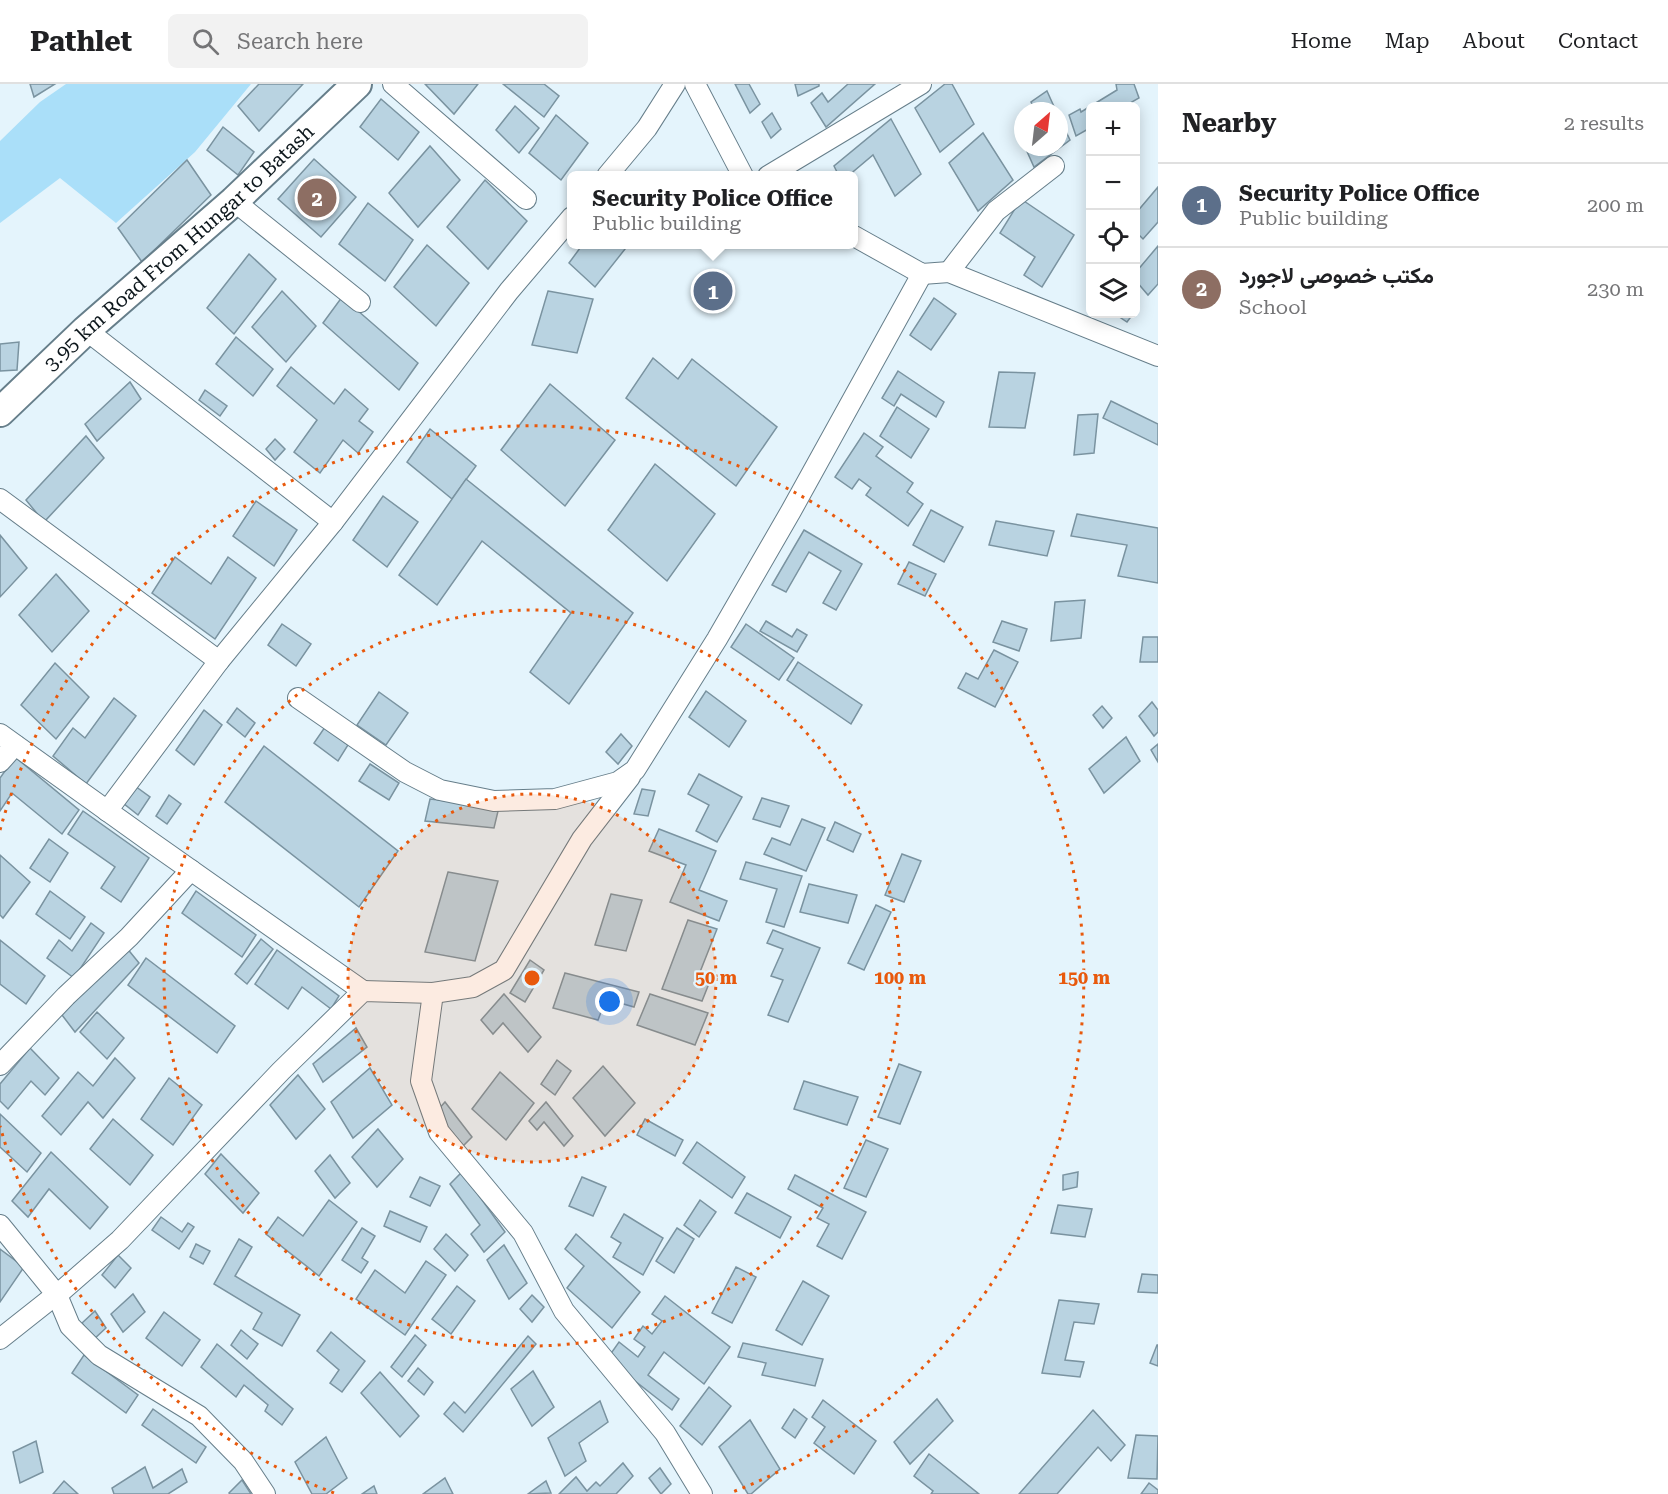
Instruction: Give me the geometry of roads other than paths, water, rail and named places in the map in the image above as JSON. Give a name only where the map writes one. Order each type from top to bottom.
[{"type":"street","points":[[393,84],[526,199]]},
{"type":"street","points":[[611,171],[648,128],[675,84]]},
{"type":"street","points":[[695,84],[740,171]]},
{"type":"street","points":[[776,171],[921,84]]},
{"type":"street","name":"3.95 km Road From Hungar to Batash","points":[[0,412],[86,330],[234,201],[349,87]]},
{"type":"street","points":[[949,272],[996,211],[1054,166]]},
{"type":"street","points":[[234,201],[360,302]]},
{"type":"street","points":[[107,811],[219,661],[333,522],[509,291],[567,223]]},
{"type":"street","points":[[858,238],[922,274],[949,272],[1158,356]]},
{"type":"street","points":[[0,762],[8,739],[363,991],[433,993],[473,987],[504,970],[582,839],[635,770],[734,609],[922,274]]},
{"type":"street","points":[[86,330],[333,522]]},
{"type":"street","points":[[0,499],[219,661]]},
{"type":"street","points":[[298,698],[405,771],[440,790],[494,801],[555,799],[618,782],[635,770]]},
{"type":"street","points":[[0,1065],[66,996],[129,937],[191,870]]},
{"type":"street","points":[[0,1339],[120,1240],[281,1071],[363,991]]},
{"type":"street","points":[[433,993],[421,1081],[439,1132],[523,1233],[564,1311],[665,1433],[702,1494]]},
{"type":"street","points":[[0,1226],[70,1326],[99,1355],[199,1416],[243,1461],[265,1494]]},
{"type":"place","name":"مکتب خصوصی لاجورد","points":[[317,198]]},
{"type":"place","name":"Security Police Office","points":[[713,291]]}]
